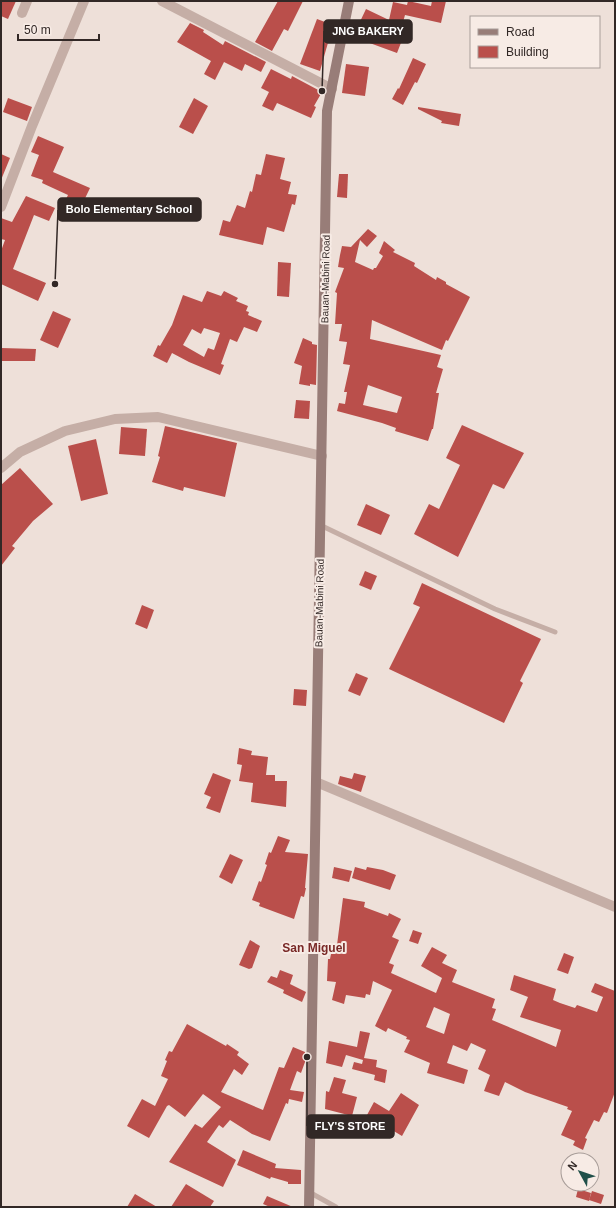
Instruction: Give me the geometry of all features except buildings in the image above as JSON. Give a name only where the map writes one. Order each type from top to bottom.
[{"type":"main road","name":"Bauan-Mabini Road","points":[[309,1207],[327,111],[349,1]]},
{"type":"street","points":[[22,13],[27,1]]},
{"type":"street","points":[[1,207],[32,126],[84,1]]},
{"type":"street","points":[[162,1],[332,89]]},
{"type":"street","points":[[1,468],[20,452],[65,431],[122,419],[158,417],[322,456]]},
{"type":"street","points":[[316,782],[615,907]]},
{"type":"lane","points":[[320,526],[495,609],[555,632]]},
{"type":"lane","points":[[310,1192],[336,1207]]},
{"type":"place","name":"JNG BAKERY","points":[[322,91]]},
{"type":"place","name":"Bolo Elementary School","points":[[55,284]]},
{"type":"place","name":"FLY'S STORE","points":[[307,1057]]},
{"type":"district","name":"San Miguel","points":[[314,948]]}]
